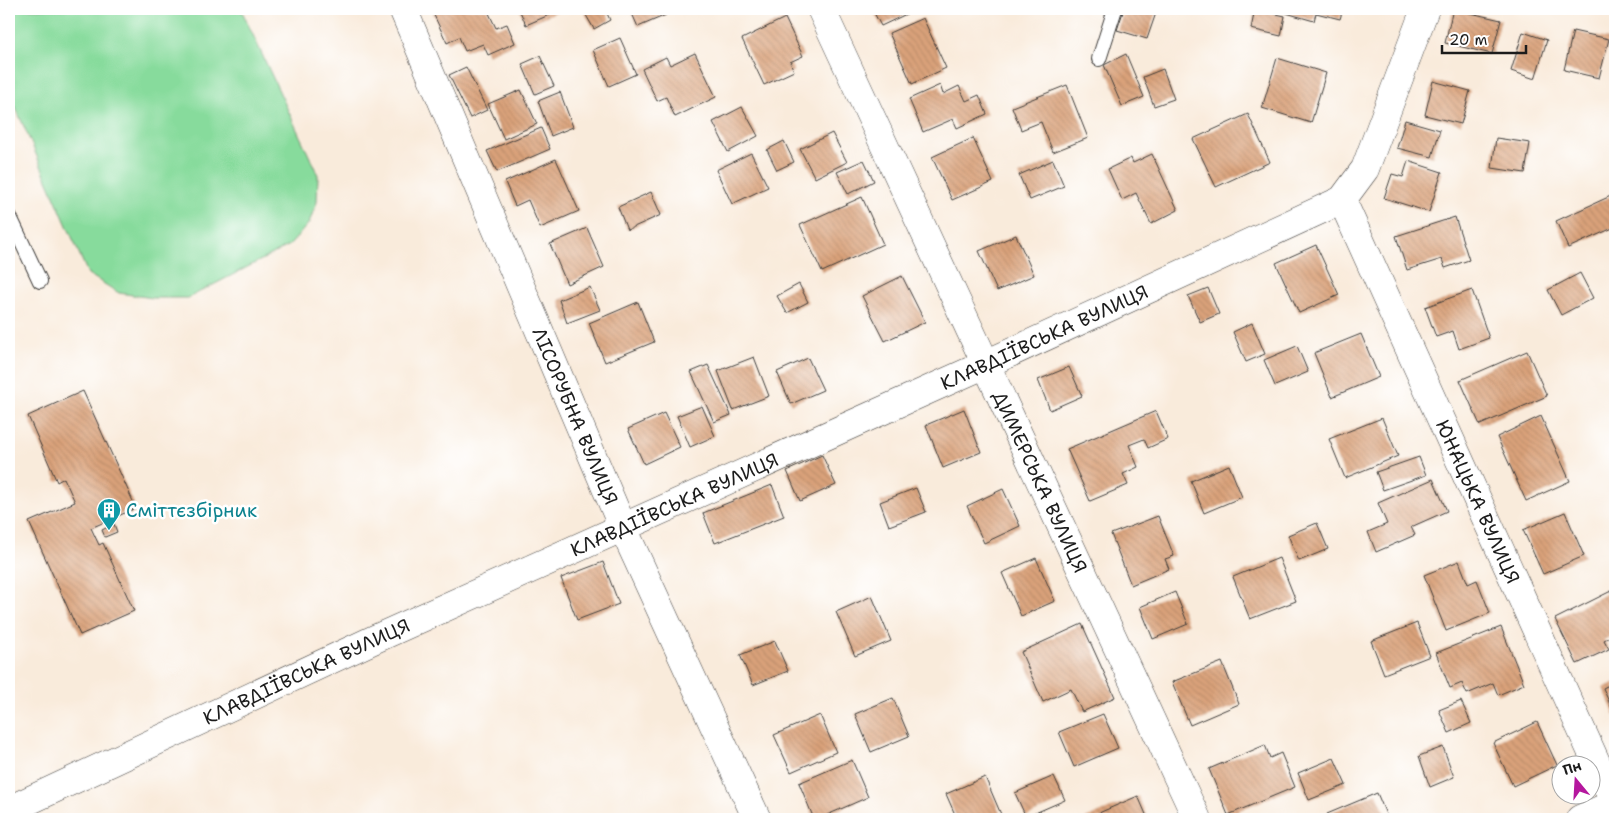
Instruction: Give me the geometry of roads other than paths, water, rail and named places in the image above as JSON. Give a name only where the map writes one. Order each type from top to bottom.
[{"type":"street","name":"ЛІСОРУБНА ВУЛИЦЯ","points":[[403,9],[623,528],[757,819]]},
{"type":"street","name":"ДИМЕРСЬКА ВУЛИЦЯ","points":[[821,9],[1197,819]]},
{"type":"street","points":[[1342,200],[1365,169],[1426,9]]},
{"type":"street","name":"КЛАВДІЇВСЬКА ВУЛИЦЯ","points":[[9,810],[375,639],[986,364],[1342,200]]},
{"type":"street","name":"ЮНАЦЬКА ВУЛИЦЯ","points":[[1342,200],[1615,804]]},
{"type":"street","points":[[1580,819],[1615,804]]},
{"type":"lane","points":[[1100,59],[1115,9]]},
{"type":"lane","points":[[9,215],[40,280]]},
{"type":"place","name":"Сміттєзбірник","points":[[109,531]]}]
